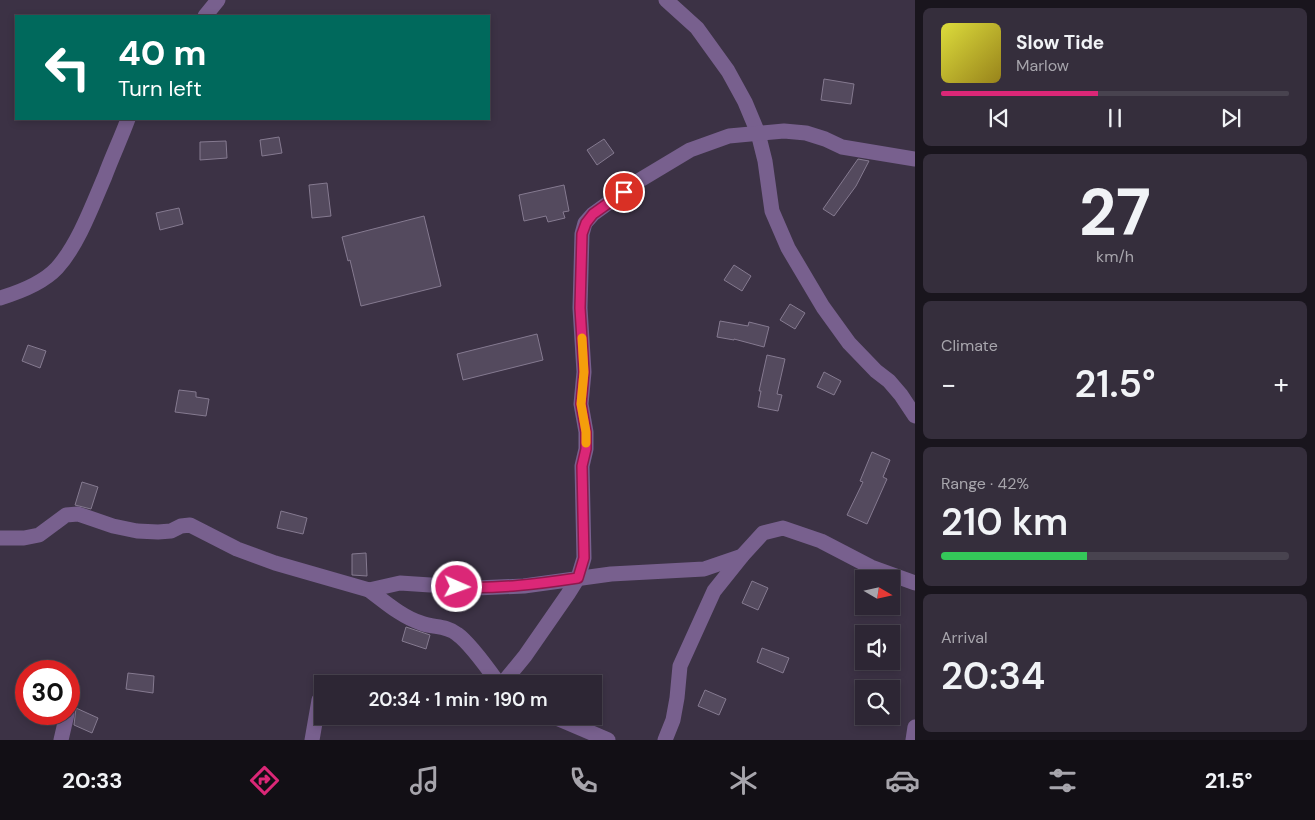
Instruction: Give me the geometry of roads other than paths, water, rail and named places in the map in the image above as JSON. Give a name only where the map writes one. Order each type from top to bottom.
[{"type":"street","points":[[206,15],[218,0]]},
{"type":"street","points":[[666,0],[697,28],[728,71],[745,102],[758,133],[765,161],[772,211],[788,248],[823,307],[849,343],[876,371],[889,381],[915,416]]},
{"type":"street","points":[[0,298],[22,291],[40,281],[57,268],[66,256],[93,208],[128,120]]},
{"type":"street","points":[[509,675],[525,656],[578,578],[584,558],[582,466],[586,449],[586,432],[581,404],[584,372],[580,308],[582,234],[586,223],[593,214],[640,180],[690,150],[729,136],[784,131],[806,133],[842,147],[915,159]]},
{"type":"street","points":[[0,538],[24,538],[40,535],[66,515],[78,514],[113,526],[137,530],[171,531],[181,526],[190,525],[221,542],[268,560],[369,590],[408,617],[422,624],[443,626],[458,634],[494,675]]},
{"type":"street","points":[[664,740],[673,720],[680,666],[714,592],[763,533],[783,528],[820,541],[871,567],[915,583]]},
{"type":"street","points":[[369,590],[400,583],[476,588],[524,586],[612,574],[704,569],[742,556]]},
{"type":"street","points":[[61,740],[65,725]]},
{"type":"street","points":[[312,740],[315,725]]},
{"type":"street","points":[[573,725],[608,740]]},
{"type":"street","points":[[913,740],[915,727]]}]
